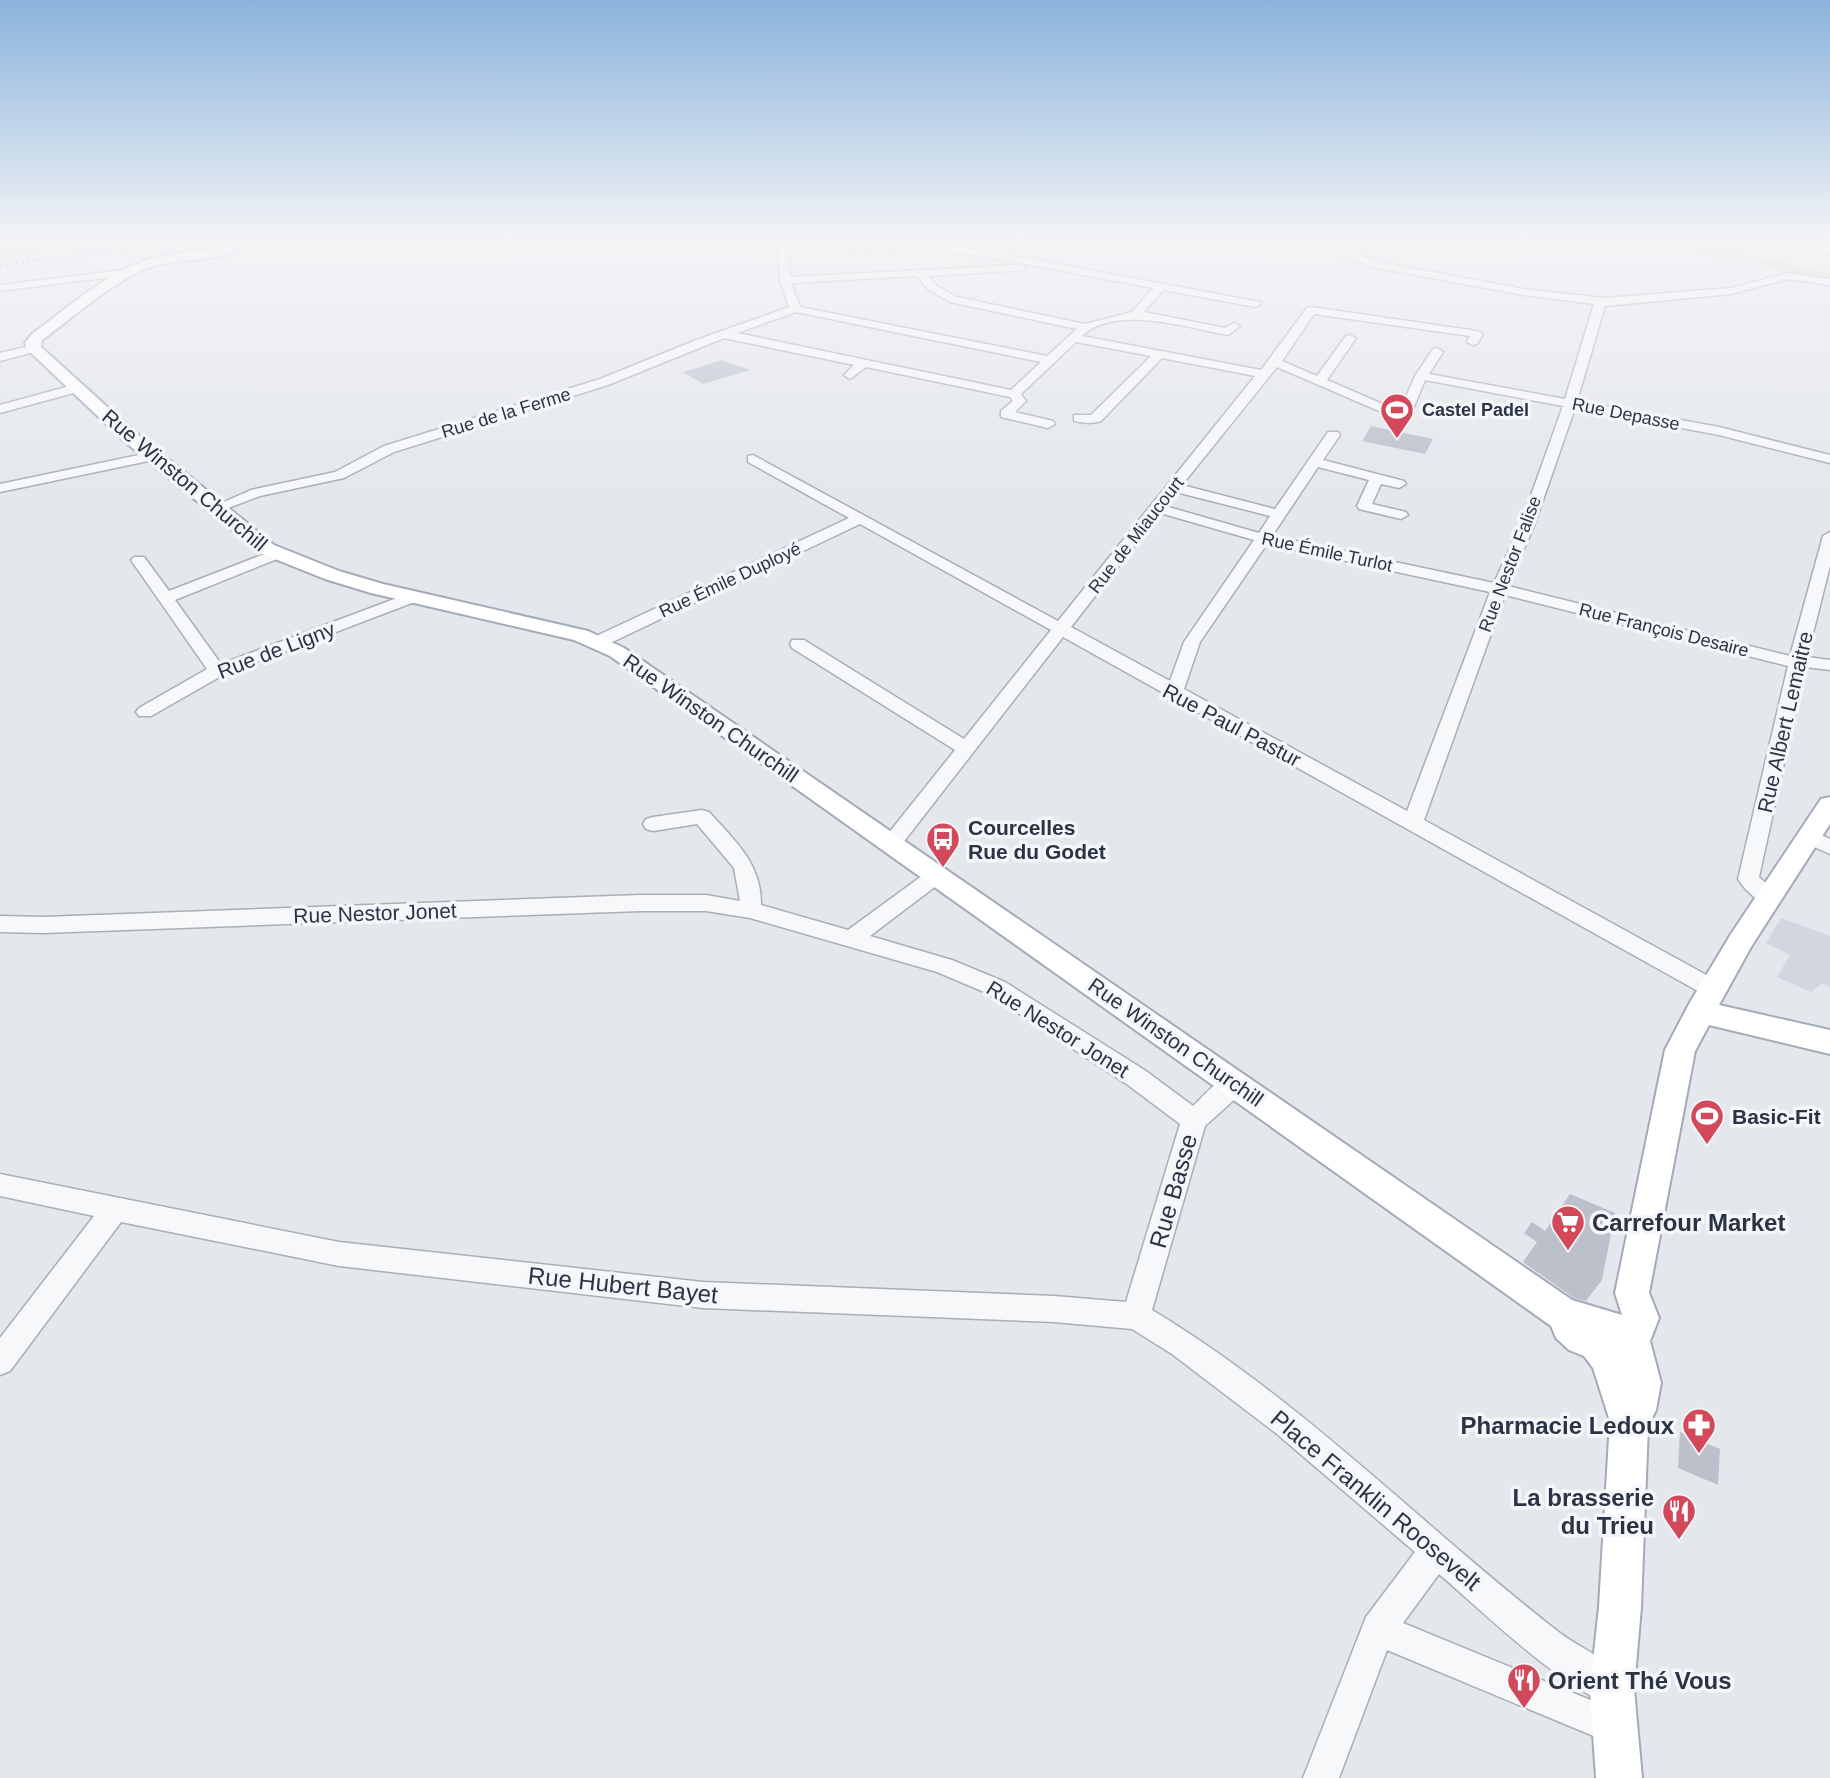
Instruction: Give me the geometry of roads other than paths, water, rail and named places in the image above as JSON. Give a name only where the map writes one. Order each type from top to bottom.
[{"type":"main road","points":[[34,349],[32,343],[37,337],[57,323]]},
{"type":"main road","name":"Rue Winston Churchill","points":[[34,349],[215,509],[250,538],[277,554],[332,575],[411,598],[581,635],[617,652],[1561,1313],[1582,1338],[1615,1343]]},
{"type":"main road","points":[[1619,1778],[1613,1708],[1629,1419],[1621,1404],[1615,1343],[1641,1318],[1632,1293],[1680,1050],[1741,941],[1771,898],[1820,842],[1830,805]]},
{"type":"main road","points":[[1706,1000],[1830,1042]]},
{"type":"street","name":"Rue de la Ferme","points":[[215,509],[256,493],[338,475],[389,449],[532,402],[594,386],[755,323]]},
{"type":"street","points":[[865,323],[1048,360]]},
{"type":"street","points":[[1065,323],[1085,327],[1101,323]]},
{"type":"street","points":[[1182,323],[1228,332],[1234,326]]},
{"type":"street","name":"Rue de Miaucourt","points":[[891,844],[1275,362],[1303,323]]},
{"type":"street","name":"Rue de Miaucourt","points":[[1401,323],[1477,334]]},
{"type":"street","name":"Rue Nestor Falise","points":[[1413,823],[1499,589],[1527,526],[1570,403],[1594,323]]},
{"type":"street","points":[[1014,394],[1085,327]]},
{"type":"street","points":[[723,334],[1014,394],[1020,401],[1006,414],[1048,424]]},
{"type":"street","points":[[1074,338],[1264,374]]},
{"type":"street","points":[[1320,382],[1350,338]]},
{"type":"street","points":[[0,357],[34,349]]},
{"type":"street","points":[[1275,362],[1393,413],[1406,411],[1421,376],[1437,352]]},
{"type":"street","points":[[1079,418],[1096,418],[1160,354]]},
{"type":"street","points":[[850,375],[863,363]]},
{"type":"street","name":"Rue Depasse","points":[[1421,376],[1719,431],[1830,459]]},
{"type":"street","points":[[0,409],[77,388]]},
{"type":"street","points":[[1174,694],[1192,642],[1333,435]]},
{"type":"street","points":[[0,488],[153,456]]},
{"type":"street","name":"Rue Paul Pastur","points":[[753,459],[1062,629],[1174,694],[1413,823],[1706,1000]]},
{"type":"street","points":[[1315,462],[1399,484]]},
{"type":"street","points":[[1377,478],[1364,506],[1401,515]]},
{"type":"street","points":[[1174,487],[1278,514]]},
{"type":"street","name":"Rue Émile Turlot","points":[[1157,508],[1262,538],[1499,589]]},
{"type":"street","name":"Rue Émile Duployé","points":[[598,642],[861,518]]},
{"type":"street","name":"Rue Albert Lemaitre","points":[[1771,898],[1748,879],[1773,780],[1797,663],[1830,536]]},
{"type":"street","points":[[166,598],[277,554]]},
{"type":"street","points":[[139,560],[217,671]]},
{"type":"street","name":"Rue François Desaire","points":[[1499,589],[1797,663],[1830,665]]},
{"type":"street","name":"Rue de Ligny","points":[[145,712],[217,671],[411,598]]},
{"type":"street","points":[[798,643],[967,749]]},
{"type":"street","points":[[653,824],[702,817],[742,860],[751,893],[750,910]]},
{"type":"street","points":[[851,939],[937,875]]},
{"type":"street","name":"Rue Nestor Jonet","points":[[0,924],[43,925],[640,903],[706,903],[750,910],[944,966],[997,988],[1137,1078],[1194,1120]]},
{"type":"street","name":"Rue Basse","points":[[1136,1316],[1194,1120],[1236,1083]]},
{"type":"street","name":"Rue Hubert Bayet","points":[[0,1185],[339,1254],[703,1295],[1041,1308],[1136,1316]]},
{"type":"street","points":[[0,1361],[116,1208]]},
{"type":"street","name":"Place Franklin Roosevelt","points":[[1136,1316],[1182,1344],[1288,1423],[1549,1646],[1613,1708]]},
{"type":"street","points":[[1321,1778],[1378,1629],[1436,1551]]},
{"type":"street","points":[[1378,1629],[1613,1708]]},
{"type":"place","name":"Castel Padel","points":[[1397,440]]},
{"type":"place","name":"Courcelles Rue du Godet","points":[[943,869]]},
{"type":"place","name":"Basic-Fit","points":[[1707,1146]]},
{"type":"place","name":"Carrefour Market","points":[[1568,1252]]},
{"type":"place","name":"Pharmacie Ledoux","points":[[1699,1455]]},
{"type":"place","name":"La brasserie du Trieu","points":[[1679,1541]]},
{"type":"place","name":"Orient Thé Vous","points":[[1524,1710]]}]
